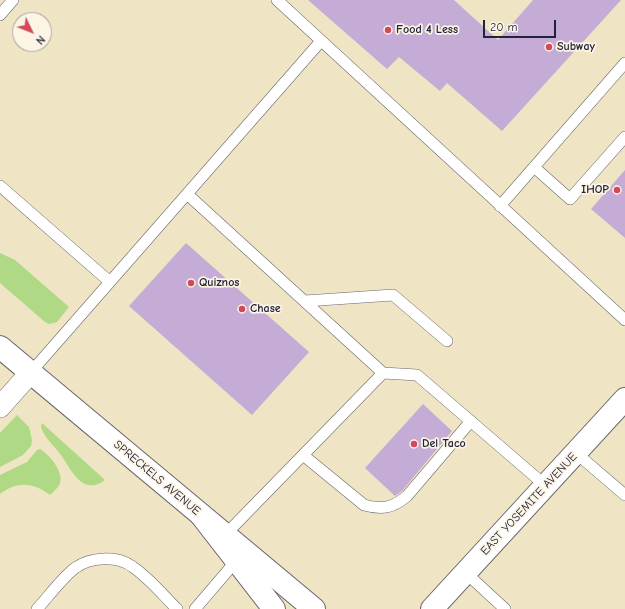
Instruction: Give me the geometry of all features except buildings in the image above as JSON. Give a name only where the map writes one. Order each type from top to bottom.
[{"type":"main road","name":"SPRECKELS AVENUE","points":[[0,347],[314,609]]},
{"type":"main road","name":"EAST YOSEMITE AVENUE","points":[[432,609],[625,400]]},
{"type":"main road","points":[[201,515],[274,609]]},
{"type":"street","points":[[0,407],[31,372]]},
{"type":"lane","points":[[0,15],[13,0]]},
{"type":"lane","points":[[277,0],[625,320]]},
{"type":"lane","points":[[31,372],[321,41]]},
{"type":"lane","points":[[500,206],[625,63]]},
{"type":"lane","points":[[534,167],[570,199],[625,137]]},
{"type":"lane","points":[[0,186],[110,282]]},
{"type":"lane","points":[[188,194],[383,373],[417,375],[546,486]]},
{"type":"lane","points":[[305,301],[393,295],[447,341]]},
{"type":"lane","points":[[225,535],[383,373]]},
{"type":"lane","points":[[303,455],[364,505],[375,508],[387,508],[396,505],[407,496],[471,421]]},
{"type":"lane","points":[[576,453],[625,495]]},
{"type":"lane","points":[[37,609],[73,569],[82,563],[106,559],[120,561],[132,566],[177,609]]},
{"type":"lane","points":[[195,609],[236,561]]},
{"type":"lane","points":[[466,573],[505,609]]},
{"type":"green space","points":[[0,253],[15,260],[69,307],[57,322],[49,324],[45,322],[0,283]]},
{"type":"green space","points":[[17,415],[29,427],[32,440],[31,446],[23,455],[0,467],[0,433]]},
{"type":"green space","points":[[42,423],[105,480],[97,484],[90,485],[78,479],[45,435],[41,427]]},
{"type":"green space","points":[[40,449],[44,451],[58,469],[61,479],[57,488],[50,495],[31,486],[19,485],[0,494],[0,475],[27,462],[37,450]]},
{"type":"place","name":"Food 4 Less","points":[[388,30]]},
{"type":"place","name":"Subway","points":[[549,47]]},
{"type":"place","name":"IHOP","points":[[617,190]]},
{"type":"place","name":"Quiznos","points":[[191,283]]},
{"type":"place","name":"Chase","points":[[242,309]]},
{"type":"place","name":"Del Taco","points":[[414,444]]}]
